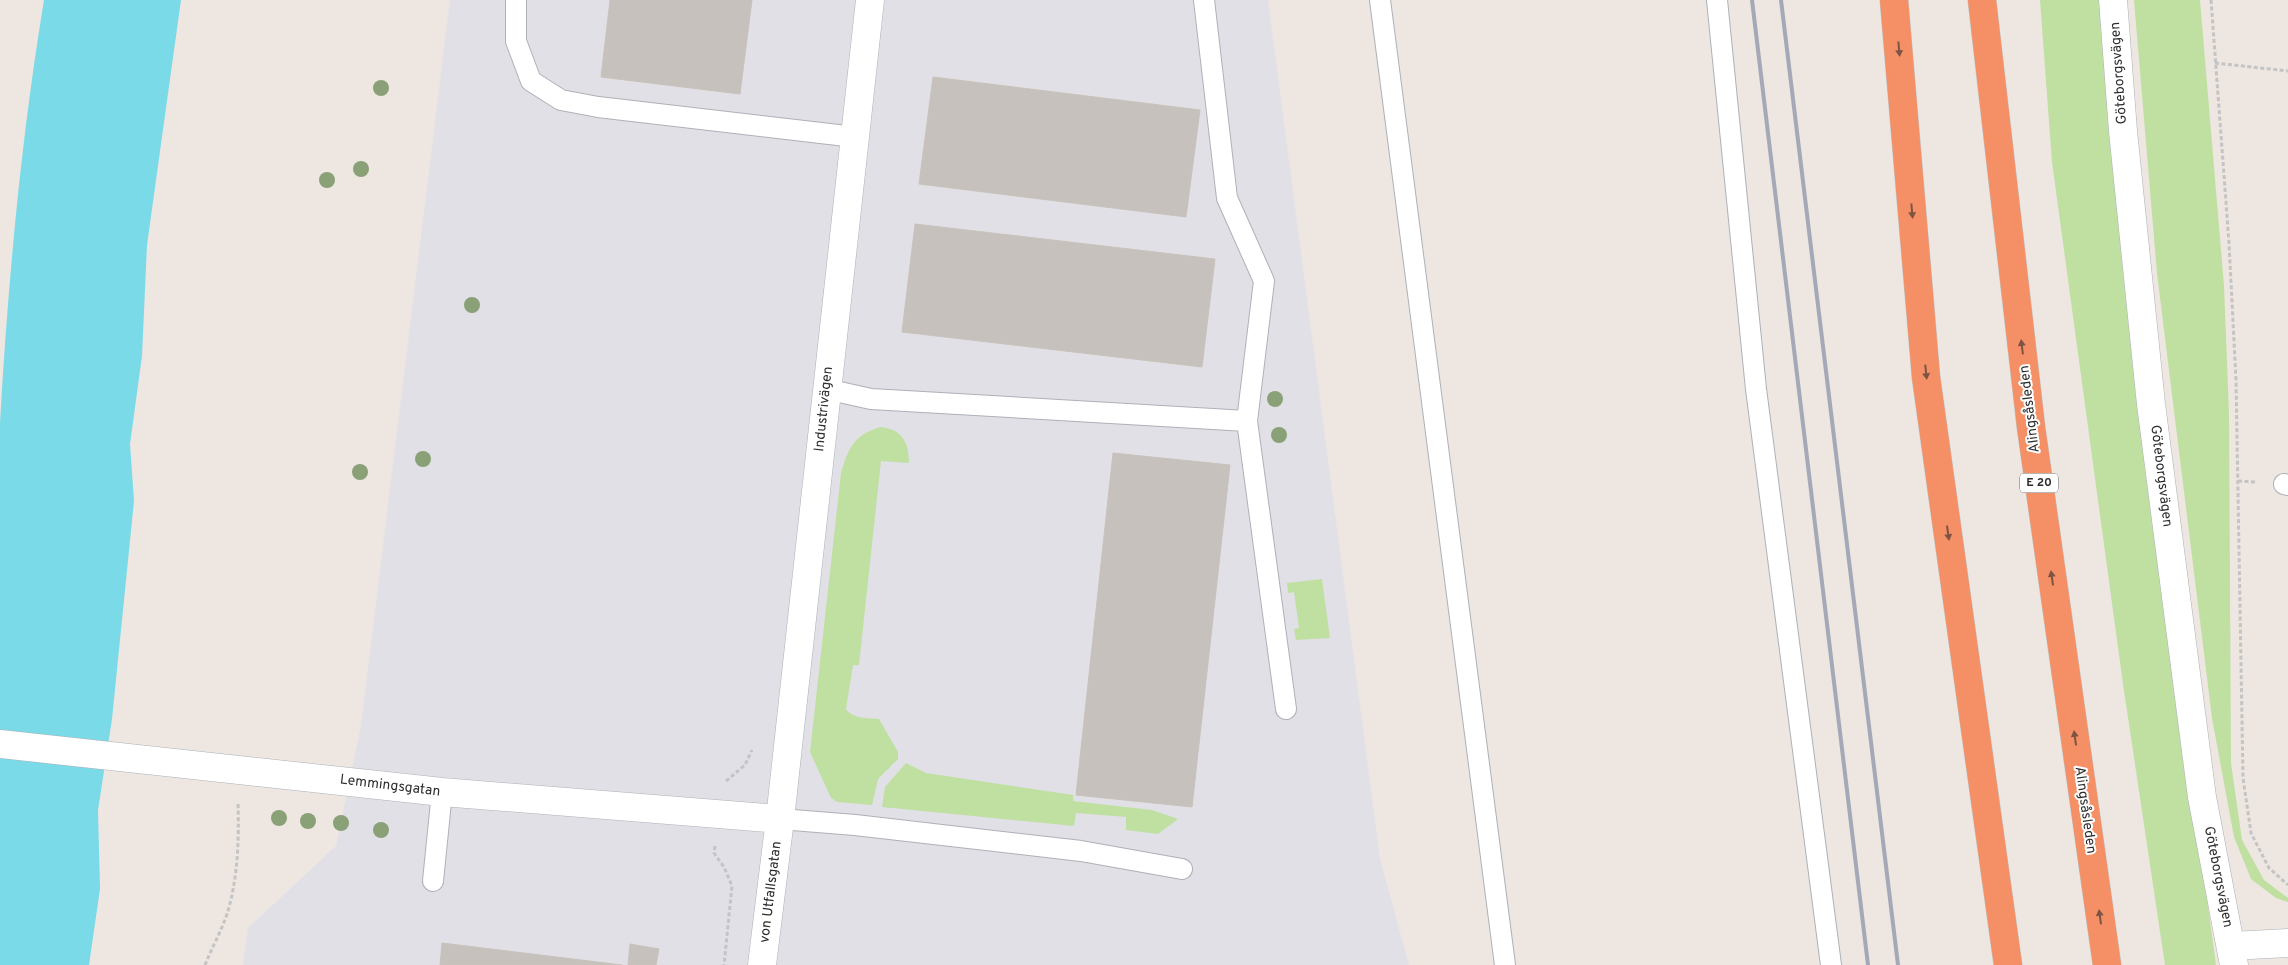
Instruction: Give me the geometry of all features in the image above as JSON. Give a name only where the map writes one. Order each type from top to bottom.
[{"type":"highway","points":[[1894,0],[1926,377],[2008,965]]},
{"type":"highway","name":"Alingsåsleden","points":[[1982,0],[2031,427],[2107,965]]},
{"type":"street","name":"Industrivägen","points":[[780,819],[870,0]]},
{"type":"street","name":"Göteborgsvägen","points":[[2113,0],[2123,131],[2151,404],[2202,797],[2232,954]]},
{"type":"street","name":"Lemmingsgatan","points":[[0,744],[237,768],[442,792],[780,819]]},
{"type":"street","name":"von Utfallsgatan","points":[[762,965],[780,819]]},
{"type":"street","points":[[2232,954],[2288,943]]},
{"type":"lane","points":[[516,0],[516,41],[530,81],[561,100],[598,107],[855,137]]},
{"type":"lane","points":[[1204,0],[1227,198],[1264,281],[1248,421],[1286,709]]},
{"type":"lane","points":[[1380,0],[1504,965]]},
{"type":"lane","points":[[1717,0],[1756,390],[1831,965]]},
{"type":"lane","points":[[826,389],[871,399],[1248,421]]},
{"type":"lane","points":[[433,881],[442,792]]},
{"type":"lane","points":[[780,819],[856,825],[1080,850],[1182,869]]},
{"type":"path","points":[[2211,0],[2229,243],[2235,370],[2243,778],[2251,834],[2268,868],[2288,884]]},
{"type":"path","points":[[2215,63],[2288,72]]},
{"type":"path","points":[[724,965],[732,886],[724,867],[714,852],[721,784],[745,765],[751,753],[752,743]]},
{"type":"path","points":[[205,965],[227,912],[236,877],[239,833],[237,768]]},
{"type":"shaded area","points":[[450,0],[1268,0],[1380,859],[1409,965],[243,965],[248,928],[336,846],[361,726]]},
{"type":"green space","points":[[2040,0],[2101,0],[2136,376],[2216,965],[2165,965],[2123,684],[2052,162]]},
{"type":"green space","points":[[2134,0],[2200,0],[2224,286],[2229,413],[2231,763],[2242,840],[2264,880],[2288,898],[2288,902],[2276,898],[2251,879],[2234,837],[2212,718],[2157,273]]},
{"type":"green space","points":[[880,427],[888,428],[903,438],[908,449],[909,463],[881,461],[859,665],[853,665],[846,709],[853,715],[879,719],[898,752],[898,759],[878,779],[872,805],[837,802],[831,798],[810,752],[841,473],[853,444],[864,434]]},
{"type":"green space","points":[[1322,579],[1330,638],[1296,640],[1294,629],[1299,628],[1294,592],[1288,593],[1287,583]]},
{"type":"green space","points":[[906,763],[926,773],[1073,795],[1073,801],[1152,810],[1178,819],[1158,834],[1126,830],[1126,817],[1076,813],[1074,826],[882,807],[885,787]]},
{"type":"water","points":[[44,0],[181,0],[147,245],[142,356],[130,444],[134,501],[112,719],[98,810],[100,889],[89,965],[0,965],[0,423],[16,211]]},
{"type":"building","points":[[610,0],[752,0],[740,94],[601,77]]},
{"type":"building","points":[[933,77],[1200,110],[1186,217],[919,184]]},
{"type":"building","points":[[915,224],[1215,259],[1202,367],[902,332]]},
{"type":"building","points":[[1113,453],[1230,465],[1192,807],[1076,795]]},
{"type":"building","points":[[442,943],[622,965],[440,965]]},
{"type":"building","points":[[630,944],[659,949],[656,965],[628,965]]},
{"type":"railway","points":[[1752,0],[1868,965]]},
{"type":"railway","points":[[1781,0],[1898,965]]}]
